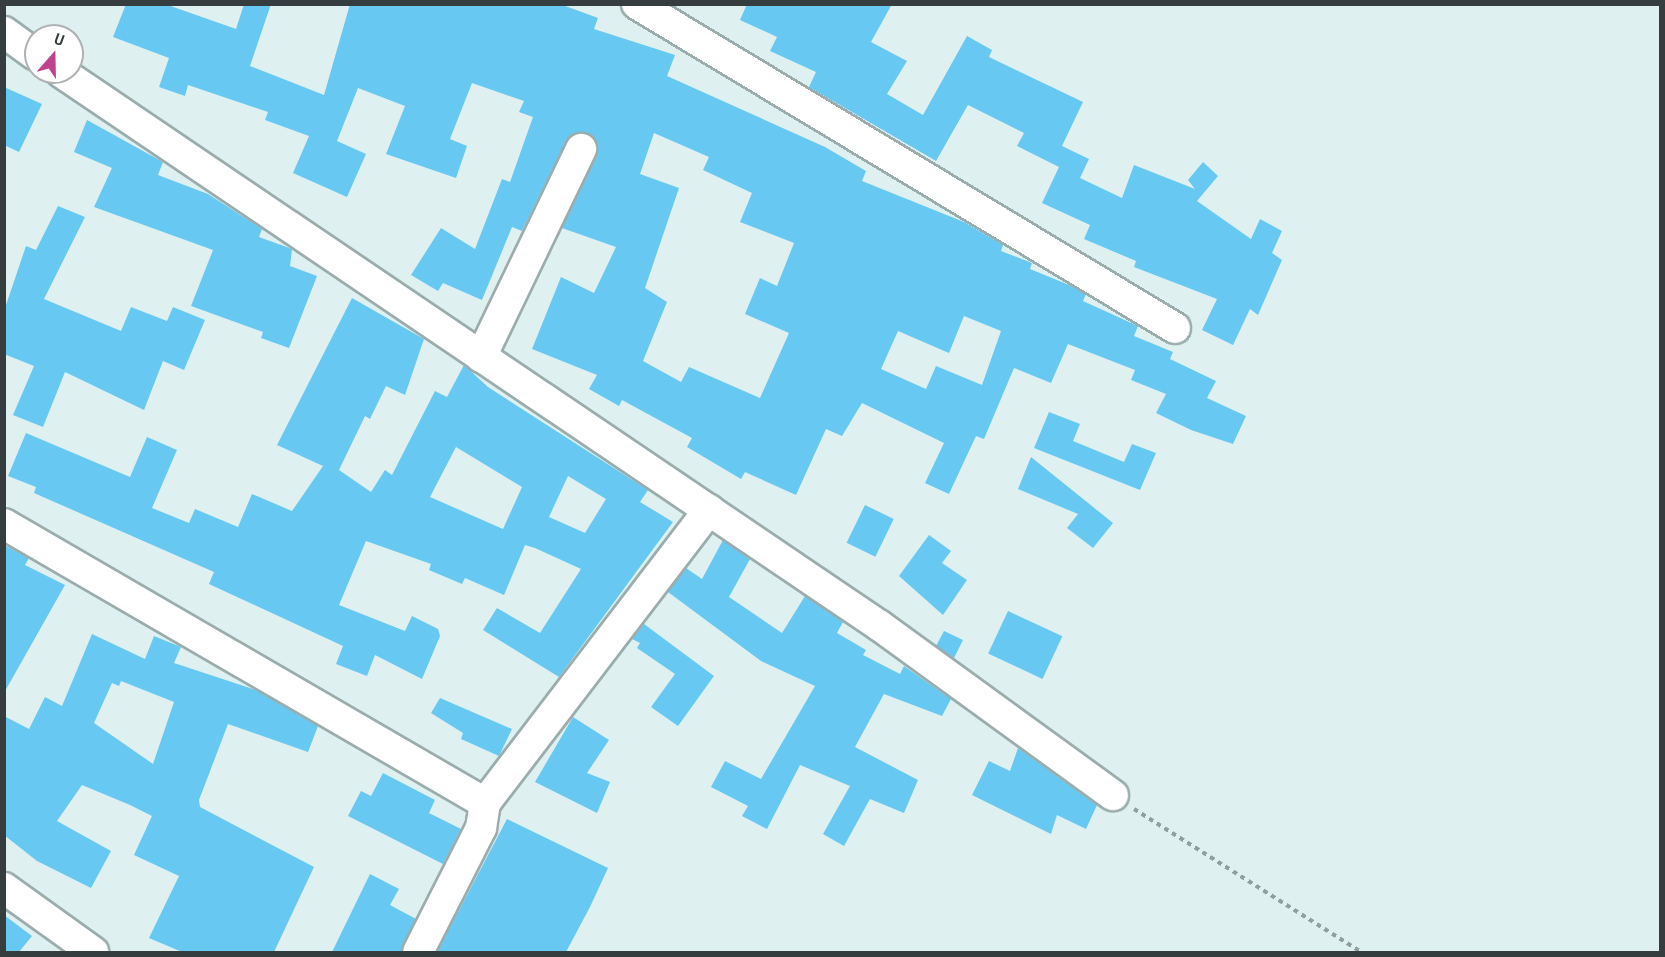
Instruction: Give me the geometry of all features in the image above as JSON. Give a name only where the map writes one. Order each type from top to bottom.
[{"type":"street","points":[[654,8],[894,163],[1175,328]]},
{"type":"street","points":[[4,32],[24,46]]},
{"type":"street","points":[[79,84],[709,510],[1113,795]]},
{"type":"street","points":[[481,357],[581,149]]},
{"type":"street","points":[[418,952],[481,828],[484,803],[709,510]]},
{"type":"street","points":[[4,524],[484,803]]},
{"type":"street","points":[[4,888],[93,952]]},
{"type":"path","points":[[1113,795],[1361,952]]},
{"type":"building","points":[[126,4],[165,4],[236,29],[244,4],[271,4],[250,66],[324,95],[350,4],[560,4],[598,18],[594,29],[675,55],[667,76],[825,147],[866,171],[862,181],[964,222],[1003,245],[1001,251],[1032,263],[1030,269],[1086,294],[1083,301],[1138,326],[1134,336],[1173,352],[1170,359],[1216,381],[1207,398],[1246,416],[1233,444],[1191,430],[1156,413],[1166,394],[1131,380],[1135,370],[1068,344],[1051,383],[1014,368],[984,439],[976,436],[949,494],[925,483],[944,443],[862,403],[842,436],[826,429],[796,495],[745,472],[741,479],[687,447],[692,438],[622,400],[619,406],[589,389],[597,375],[532,349],[561,277],[594,293],[616,247],[562,228],[597,156],[589,134],[579,132],[566,141],[522,231],[512,227],[482,300],[443,283],[438,291],[411,275],[441,228],[475,249],[502,179],[510,182],[533,117],[519,112],[524,101],[472,83],[450,139],[467,146],[456,178],[386,154],[405,106],[358,88],[337,141],[366,154],[347,197],[293,173],[309,136],[265,120],[268,112],[188,85],[185,96],[159,87],[169,58],[113,37]],"holes":[[[654,133],[709,157],[703,170],[752,193],[740,222],[794,243],[777,286],[760,278],[745,314],[789,333],[760,398],[689,367],[681,382],[643,361],[667,302],[645,288],[679,188],[640,174]],[[964,316],[1001,331],[982,385],[936,366],[926,389],[881,369],[898,331],[949,353]]]},
{"type":"building","points":[[747,4],[892,4],[871,42],[907,61],[887,94],[923,115],[967,36],[992,50],[989,57],[1083,102],[1062,146],[1089,159],[1080,178],[1122,198],[1134,165],[1195,189],[1188,180],[1203,162],[1218,176],[1197,201],[1251,239],[1260,219],[1282,231],[1272,253],[1282,260],[1258,315],[1250,309],[1233,345],[1202,330],[1217,299],[1134,267],[1136,261],[1084,239],[1090,225],[1042,203],[1059,167],[1017,146],[1024,133],[968,105],[936,161],[809,87],[816,72],[770,51],[777,37],[740,20]]},
{"type":"building","points":[[4,87],[42,104],[19,152],[4,145]]},
{"type":"building","points":[[87,120],[163,162],[158,175],[208,194],[262,229],[259,237],[292,249],[290,266],[317,276],[289,348],[261,338],[263,332],[191,306],[213,250],[94,207],[112,168],[74,152]]},
{"type":"building","points":[[58,206],[85,217],[44,299],[121,331],[131,307],[167,321],[173,307],[205,320],[184,370],[163,361],[144,410],[65,372],[43,427],[13,415],[34,366],[4,354],[4,311],[26,246],[36,250]]},
{"type":"building","points":[[352,298],[424,339],[405,395],[386,386],[370,419],[365,416],[339,470],[371,492],[385,470],[392,475],[435,391],[447,397],[464,365],[488,387],[648,490],[640,502],[673,522],[559,677],[483,630],[497,608],[540,633],[581,569],[525,545],[504,595],[465,578],[462,584],[429,570],[431,564],[366,541],[339,605],[405,631],[412,616],[438,629],[440,636],[422,679],[375,655],[367,676],[336,664],[343,646],[209,584],[214,572],[34,493],[36,487],[8,476],[26,433],[130,477],[147,437],[177,450],[152,508],[189,523],[195,509],[238,527],[252,494],[292,511],[323,466],[277,445]],"holes":[[[456,447],[522,487],[503,529],[430,497]],[[568,476],[606,499],[585,533],[549,517]]]},
{"type":"building","points":[[1049,412],[1080,424],[1073,441],[1124,462],[1132,444],[1156,453],[1140,490],[1034,448]]},
{"type":"building","points":[[1031,457],[1113,523],[1093,548],[1067,528],[1078,514],[1018,489]]},
{"type":"building","points":[[865,505],[894,519],[875,557],[847,543]]},
{"type":"building","points":[[929,535],[951,551],[942,563],[967,580],[943,615],[899,576]]},
{"type":"building","points":[[723,540],[750,559],[729,597],[782,633],[805,596],[843,622],[837,633],[866,650],[863,655],[900,674],[904,666],[951,699],[942,716],[884,694],[855,747],[918,780],[904,813],[870,799],[844,846],[823,834],[850,786],[800,765],[767,829],[742,816],[748,806],[711,787],[725,761],[761,779],[815,686],[761,661],[668,592],[686,568],[702,579]]},
{"type":"building","points":[[4,545],[29,558],[25,565],[65,585],[4,693]]},
{"type":"building","points":[[1008,611],[1062,636],[1043,679],[988,654]]},
{"type":"building","points":[[644,624],[714,676],[678,726],[651,707],[675,674],[637,648],[640,643],[632,639]]},
{"type":"building","points":[[944,631],[963,640],[954,658],[936,646]]},
{"type":"building","points":[[92,634],[145,659],[154,636],[181,647],[174,663],[256,690],[318,726],[308,752],[228,724],[199,800],[200,807],[314,867],[274,952],[182,952],[149,938],[179,876],[134,855],[152,816],[130,805],[82,785],[57,821],[111,851],[91,888],[37,861],[4,835],[4,716],[29,729],[45,697],[62,706]],"holes":[[[121,681],[174,702],[153,764],[94,723],[112,683],[119,686]]]},
{"type":"building","points":[[440,698],[512,729],[499,756],[461,739],[463,733],[431,713]]},
{"type":"building","points":[[573,717],[609,740],[587,773],[610,782],[597,813],[535,782]]},
{"type":"building","points":[[1018,748],[1097,805],[1086,829],[1057,815],[1051,834],[972,795],[989,761],[1010,771]]},
{"type":"building","points":[[383,773],[435,800],[429,813],[461,829],[443,864],[348,816],[361,791],[371,796]]},
{"type":"building","points":[[507,819],[608,868],[590,907],[566,952],[437,952]]},
{"type":"building","points":[[370,874],[399,889],[390,905],[416,919],[401,952],[332,952]]},
{"type":"building","points":[[4,915],[32,936],[19,952],[4,952]]}]
